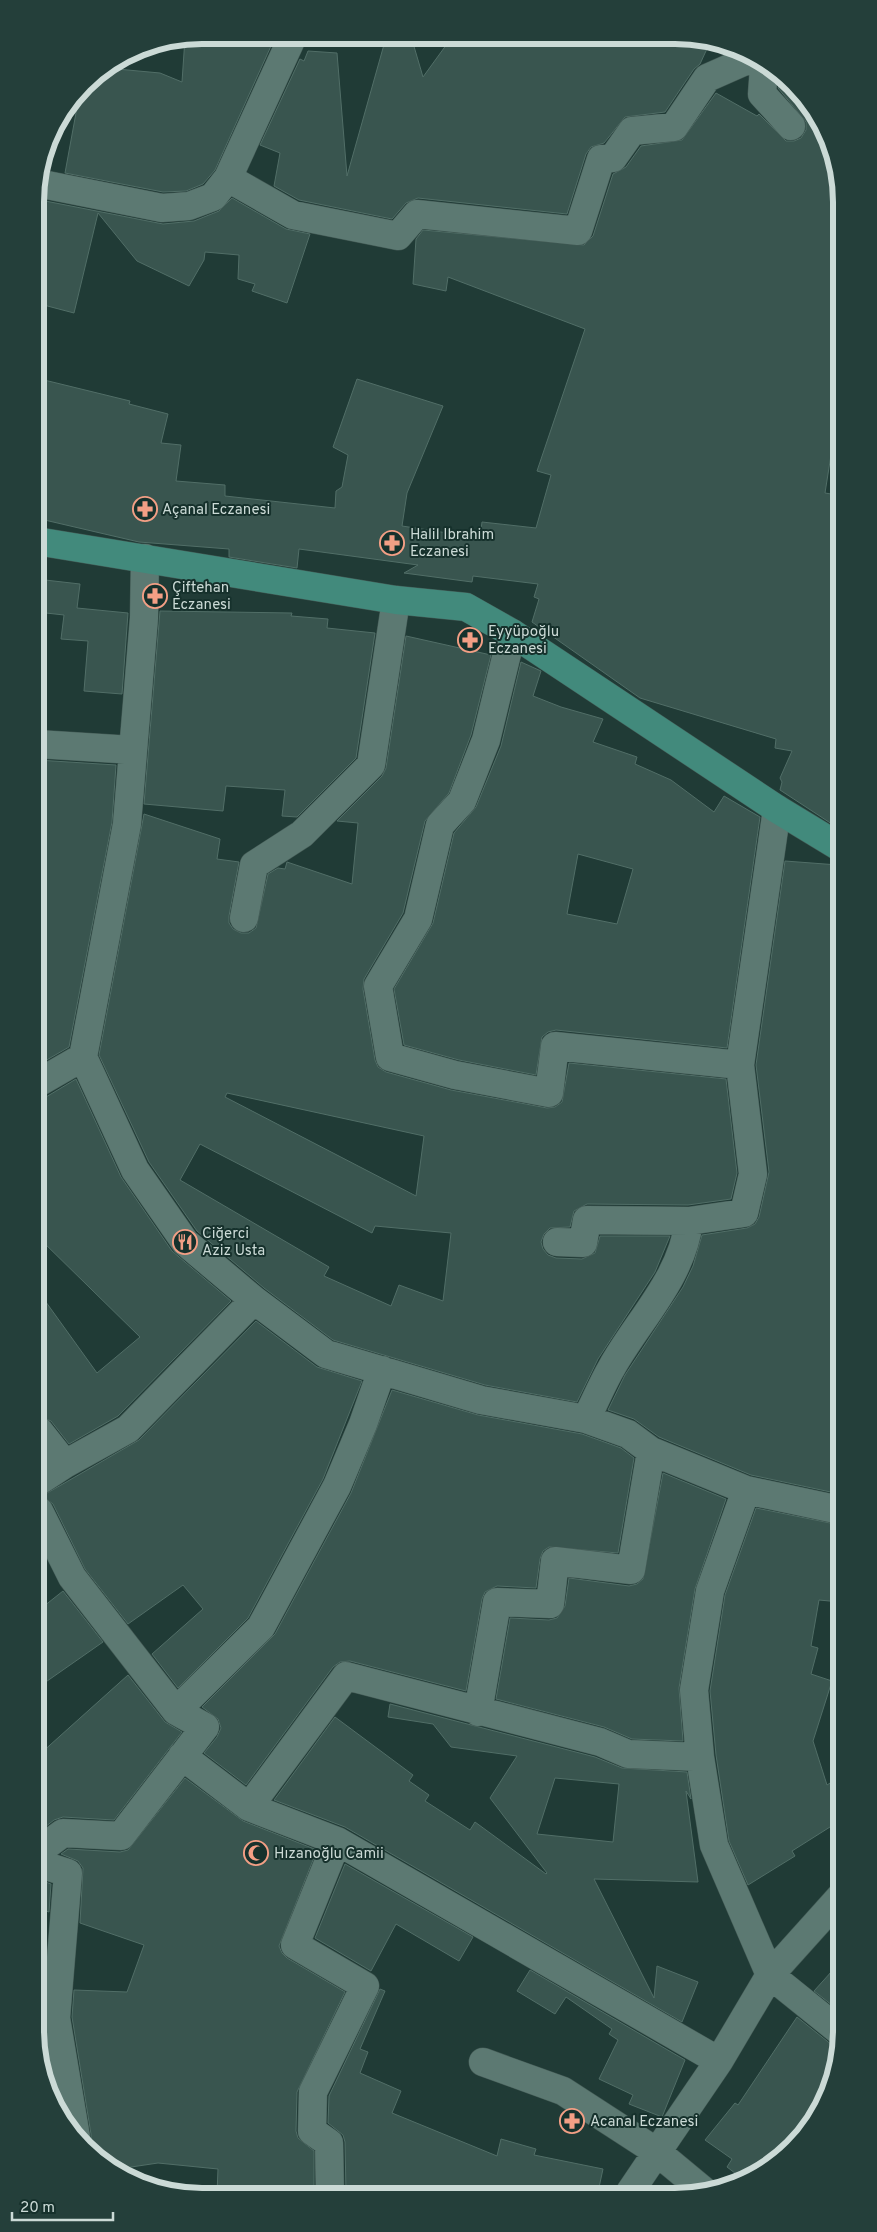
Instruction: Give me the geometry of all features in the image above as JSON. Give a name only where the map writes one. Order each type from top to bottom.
[{"type":"main road","points":[[44,541],[396,600],[466,607],[512,633],[777,809],[833,843]]},
{"type":"street","points":[[45,185],[162,208],[189,206],[213,197],[228,178],[289,44]]},
{"type":"street","points":[[228,178],[293,215],[398,236],[417,214],[578,231],[602,159],[613,158],[632,131],[674,127],[707,78],[746,61]]},
{"type":"street","points":[[764,71],[762,94],[791,126]]},
{"type":"street","points":[[145,558],[144,618],[127,824],[83,1057],[135,1170],[185,1242],[254,1300],[326,1354],[481,1400],[586,1419],[628,1434],[651,1451],[746,1490],[833,1509]]},
{"type":"street","points":[[244,918],[254,865],[302,834],[371,765],[396,600]]},
{"type":"street","points":[[512,633],[486,740],[462,802],[440,825],[418,919],[378,986],[390,1057],[455,1075],[549,1093],[555,1046],[740,1065]]},
{"type":"street","points":[[44,744],[133,750]]},
{"type":"street","points":[[557,1242],[583,1243],[586,1220],[689,1221],[744,1213],[753,1174],[740,1065],[777,809]]},
{"type":"street","points":[[44,1080],[83,1057]]},
{"type":"street","points":[[586,1419],[612,1366],[655,1305],[686,1242],[689,1221]]},
{"type":"street","points":[[44,1478],[128,1429],[254,1300]]},
{"type":"street","points":[[176,1711],[261,1628],[337,1486],[363,1424],[382,1370]]},
{"type":"street","points":[[44,1437],[65,1464]]},
{"type":"street","points":[[478,1712],[497,1602],[550,1604],[555,1561],[631,1570],[651,1451]]},
{"type":"street","points":[[746,1490],[710,1592],[694,1690],[700,1757],[714,1845],[770,1975],[833,2026]]},
{"type":"street","points":[[44,1521],[72,1577],[176,1711],[205,1727],[121,1836],[63,1833],[44,1847]]},
{"type":"street","points":[[249,1807],[346,1676],[478,1712],[600,1742],[628,1754],[700,1757]]},
{"type":"street","points":[[182,1756],[249,1807],[337,1841],[719,2061]]},
{"type":"street","points":[[330,2188],[329,2143],[312,2131],[313,2092],[365,1986],[295,1945],[337,1841]]},
{"type":"street","points":[[44,1865],[68,1873],[56,2018],[74,2122]]},
{"type":"street","points":[[633,2188],[719,2061],[770,1975],[833,1905]]},
{"type":"street","points":[[483,2062],[563,2091],[657,2152],[698,2187]]},
{"type":"building","points":[[267,44],[271,46],[215,170],[203,184],[186,191],[163,192],[65,173],[78,104],[106,76],[116,69],[160,73],[182,82],[185,45]]},
{"type":"building","points":[[384,44],[413,44],[423,77],[447,44],[675,44],[708,47],[700,64],[694,69],[665,112],[625,117],[604,143],[591,147],[586,154],[567,214],[418,198],[406,203],[392,219],[299,200],[274,186],[280,153],[260,145],[300,59],[304,61],[308,51],[337,53],[347,176]]},
{"type":"building","points":[[780,84],[801,106],[812,123],[828,161],[832,181],[833,442],[825,493],[833,494],[833,540],[831,554],[833,554],[833,825],[780,790],[782,782],[780,778],[792,751],[775,748],[776,739],[640,698],[532,622],[539,599],[534,597],[538,584],[473,576],[472,582],[404,573],[418,565],[299,549],[297,568],[229,557],[229,549],[139,542],[44,520],[44,380],[130,401],[129,404],[168,414],[161,443],[181,445],[176,481],[225,485],[225,496],[335,508],[336,491],[342,487],[348,455],[333,447],[357,379],[443,406],[407,493],[402,526],[480,538],[482,522],[536,528],[551,475],[537,471],[585,329],[448,277],[446,291],[413,284],[416,239],[423,230],[584,245],[593,236],[613,174],[626,167],[641,146],[682,140],[716,93],[757,116],[759,114],[786,141],[794,141],[801,138],[806,130],[806,122],[778,88]]},
{"type":"building","points":[[232,198],[286,229],[310,234],[287,303],[252,291],[255,284],[238,279],[239,255],[205,252],[204,260],[189,286],[137,261],[98,213],[74,313],[44,305],[44,201],[163,224],[194,221],[219,211]]},
{"type":"building","points":[[45,580],[80,584],[77,608],[128,613],[122,694],[84,691],[88,641],[61,639],[64,615],[44,613]]},
{"type":"building","points":[[160,611],[292,613],[291,616],[328,619],[327,628],[375,633],[356,758],[297,817],[282,816],[285,790],[226,786],[223,811],[144,804]]},
{"type":"building","points":[[406,636],[491,655],[471,735],[449,793],[425,821],[403,913],[364,979],[363,989],[375,1060],[378,1067],[386,1072],[451,1090],[547,1108],[555,1107],[562,1102],[569,1063],[726,1079],[737,1173],[731,1199],[688,1205],[587,1204],[574,1211],[570,1227],[550,1228],[544,1234],[541,1242],[543,1249],[548,1255],[556,1258],[582,1259],[595,1253],[600,1236],[670,1236],[655,1272],[598,1359],[577,1402],[485,1385],[333,1340],[264,1288],[197,1231],[149,1162],[99,1055],[144,814],[220,839],[217,859],[239,862],[229,923],[233,929],[241,933],[249,933],[256,928],[268,874],[278,868],[285,869],[287,862],[352,884],[358,823],[337,821],[382,776],[386,768]],"holes":[[[227,1093],[424,1136],[416,1196],[225,1097]],[[200,1144],[372,1233],[375,1226],[451,1233],[443,1301],[399,1285],[391,1306],[324,1276],[329,1267],[180,1180]]]},
{"type":"building","points":[[521,662],[541,671],[533,696],[561,707],[603,719],[593,742],[637,757],[635,764],[671,780],[714,812],[724,796],[760,817],[727,1048],[556,1030],[548,1032],[542,1037],[536,1075],[459,1060],[404,1045],[394,989],[433,923],[454,833],[476,807],[501,746]],"holes":[[[578,854],[633,869],[617,924],[567,914]]]},
{"type":"building","points":[[44,760],[116,765],[112,822],[69,1047],[44,1062]]},
{"type":"building","points":[[785,861],[833,865],[833,1493],[751,1475],[659,1437],[634,1419],[608,1410],[625,1375],[683,1287],[693,1266],[702,1235],[747,1228],[755,1224],[759,1217],[769,1172],[756,1065]]},
{"type":"building","points":[[76,1079],[121,1177],[172,1251],[231,1301],[118,1416],[69,1444],[51,1421],[44,1418],[44,1299],[97,1373],[140,1337],[44,1243],[44,1098]]},
{"type":"building","points":[[256,1321],[317,1367],[362,1381],[323,1479],[248,1618],[178,1688],[152,1654],[203,1609],[183,1585],[128,1624],[85,1569],[53,1504],[44,1497],[44,1495],[139,1440]]},
{"type":"building","points":[[392,1390],[478,1415],[582,1434],[621,1448],[634,1458],[618,1553],[549,1547],[543,1551],[540,1559],[536,1588],[497,1586],[485,1592],[482,1599],[466,1691],[350,1661],[340,1662],[333,1667],[246,1785],[204,1753],[217,1737],[221,1728],[218,1719],[202,1707],[275,1634],[351,1493]]},
{"type":"building","points":[[663,1473],[726,1499],[695,1589],[679,1688],[683,1741],[632,1739],[604,1727],[496,1699],[510,1618],[549,1620],[557,1618],[565,1606],[569,1578],[629,1586],[637,1584],[643,1579]]},
{"type":"building","points":[[756,1508],[833,1524],[833,1601],[819,1600],[811,1646],[818,1648],[811,1674],[832,1681],[813,1741],[827,1785],[833,1781],[833,1826],[792,1851],[795,1856],[748,1885],[729,1841],[716,1755],[710,1691],[725,1595]]},
{"type":"building","points":[[63,1591],[103,1642],[44,1683],[44,1606]]},
{"type":"building","points":[[128,1675],[165,1722],[182,1732],[114,1820],[63,1817],[54,1820],[44,1828],[44,1750]]},
{"type":"building","points":[[390,1704],[595,1757],[622,1768],[687,1772],[691,1799],[686,1791],[698,1882],[594,1879],[654,1998],[657,1966],[698,1982],[682,2022],[345,1827],[274,1800],[335,1717],[413,1775],[409,1781],[429,1795],[425,1801],[470,1830],[475,1822],[547,1873],[490,1798],[517,1756],[451,1747],[433,1724],[388,1717]],"holes":[[[555,1778],[619,1784],[613,1842],[537,1834]]]},
{"type":"building","points":[[185,1778],[243,1821],[317,1850],[279,1946],[287,1958],[345,1992],[297,2092],[296,2131],[298,2138],[314,2151],[314,2188],[217,2188],[218,2169],[158,2163],[125,2168],[114,2162],[91,2142],[72,2017],[74,1990],[127,1992],[144,1945],[80,1923],[83,1868],[78,1861],[61,1854],[68,1849],[120,1852],[128,1850]]},
{"type":"building","points":[[345,1864],[473,1937],[459,1961],[396,1924],[371,1971],[315,1938]]},
{"type":"building","points":[[44,1881],[51,1884],[49,1912],[44,1910]]},
{"type":"building","points":[[530,1970],[685,2060],[662,2117],[629,2104],[633,2095],[599,2079],[618,2040],[609,2034],[612,2029],[566,1997],[555,2014],[517,1991]]},
{"type":"building","points":[[833,1970],[833,2006],[814,1991]]},
{"type":"building","points":[[380,1989],[385,1991],[360,2049],[368,2052],[360,2073],[401,2091],[392,2113],[497,2156],[501,2139],[536,2149],[534,2155],[603,2169],[599,2188],[346,2188],[345,2142],[343,2135],[328,2123],[329,2096]]},
{"type":"building","points":[[797,2017],[832,2045],[825,2081],[812,2109],[801,2126],[779,2149],[763,2162],[738,2175],[727,2167],[732,2159],[705,2140],[735,2103],[738,2105]]},
{"type":"place","name":"Açanal Eczanesi","points":[[145,509]]},
{"type":"place","name":"Halil Ibrahim Eczanesi","points":[[392,543]]},
{"type":"place","name":"Çiftehan Eczanesi","points":[[155,596]]},
{"type":"place","name":"Eyyüpoğlu Eczanesi","points":[[470,640]]},
{"type":"place","name":"Ciğerci Aziz Usta","points":[[185,1242]]},
{"type":"place","name":"Hızanoğlu Camii","points":[[256,1853]]},
{"type":"place","name":"Acanal Eczanesi","points":[[572,2121]]}]
